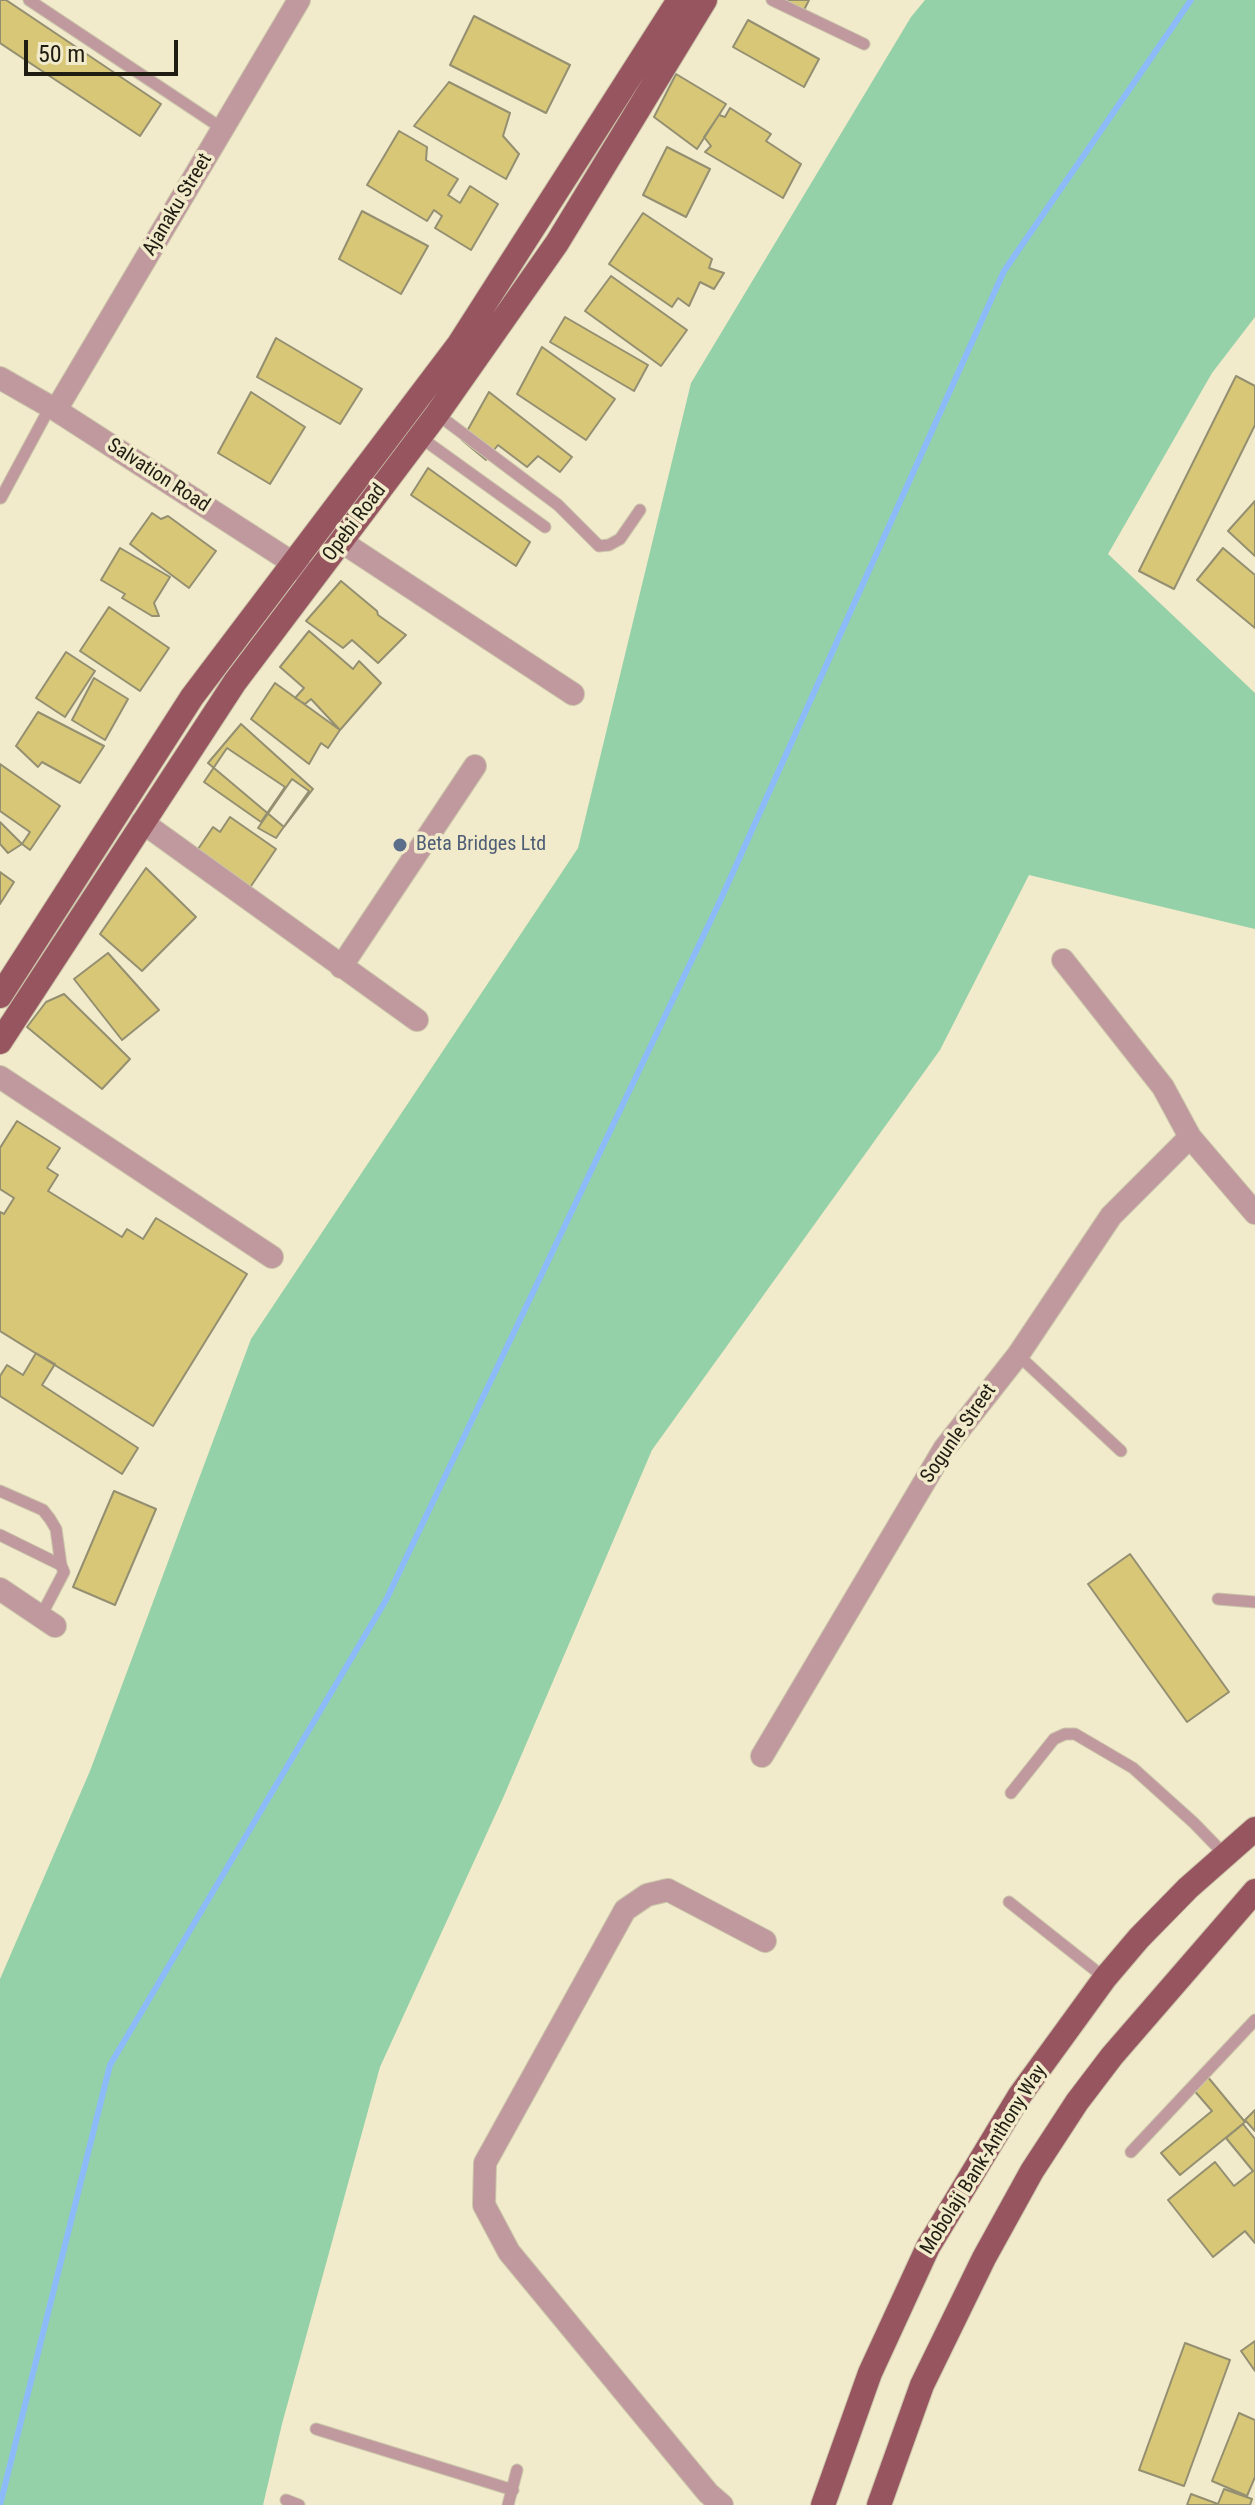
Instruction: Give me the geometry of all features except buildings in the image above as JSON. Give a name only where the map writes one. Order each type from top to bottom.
[{"type":"main road","name":"Opebi Road","points":[[0,1042],[235,682],[437,414],[557,243],[705,0]]},
{"type":"main road","name":"Opebi Road","points":[[0,996],[192,697],[459,344],[671,4]]},
{"type":"main road","name":"Mobolaji Bank-Anthony Way","points":[[823,2505],[870,2373],[928,2247],[1020,2095],[1105,1978],[1139,1938],[1255,1829]]},
{"type":"main road","points":[[879,2505],[922,2385],[984,2258],[1032,2171],[1077,2102],[1112,2056],[1255,1891]]},
{"type":"street","name":"Ajanaku Street","points":[[53,408],[299,0]]},
{"type":"street","name":"Salvation Road","points":[[0,378],[53,408],[293,563],[312,579]]},
{"type":"street","points":[[342,542],[573,694]]},
{"type":"street","points":[[341,967],[475,766]]},
{"type":"street","points":[[142,822],[417,1020]]},
{"type":"street","points":[[1063,960],[1163,1087],[1190,1137],[1255,1213]]},
{"type":"street","points":[[0,1077],[272,1257]]},
{"type":"street","name":"Sogunle Street","points":[[762,1756],[944,1449],[1018,1355],[1111,1216],[1190,1137]]},
{"type":"street","points":[[0,1589],[48,1621]]},
{"type":"street","points":[[722,2505],[708,2493],[509,2252],[484,2205],[485,2163],[625,1910],[647,1895],[668,1890],[765,1941]]},
{"type":"lane","points":[[29,0],[223,129]]},
{"type":"lane","points":[[772,0],[864,44]]},
{"type":"lane","points":[[1,498],[53,408]]},
{"type":"lane","points":[[437,414],[558,505],[599,546],[620,539],[640,510]]},
{"type":"lane","points":[[420,436],[545,527]]},
{"type":"lane","points":[[1018,1355],[1121,1451]]},
{"type":"lane","points":[[0,1491],[43,1510],[56,1529],[64,1572],[48,1621]]},
{"type":"lane","points":[[0,1535],[61,1565]]},
{"type":"lane","points":[[1218,1599],[1255,1602]]},
{"type":"lane","points":[[1011,1793],[1054,1739],[1075,1734],[1133,1768],[1225,1855]]},
{"type":"lane","points":[[1009,1902],[1105,1978]]},
{"type":"lane","points":[[1131,2152],[1255,2020]]},
{"type":"lane","points":[[316,2429],[513,2490]]},
{"type":"lane","points":[[508,2505],[517,2470]]},
{"type":"lane","points":[[286,2500],[299,2505]]},
{"type":"green space","points":[[925,0],[1255,0],[1255,317],[1212,373],[1108,554],[1255,693],[1255,929],[1029,875],[940,1050],[652,1450],[503,1798],[380,2067],[282,2424],[263,2505],[0,2505],[0,1979],[90,1771],[251,1339],[578,848],[691,383],[911,17]]},
{"type":"waterway","points":[[0,2505],[110,2065],[386,1600],[720,901],[1004,271],[1191,0]]},
{"type":"place","name":"Beta Bridges Ltd","points":[[400,845]]}]
